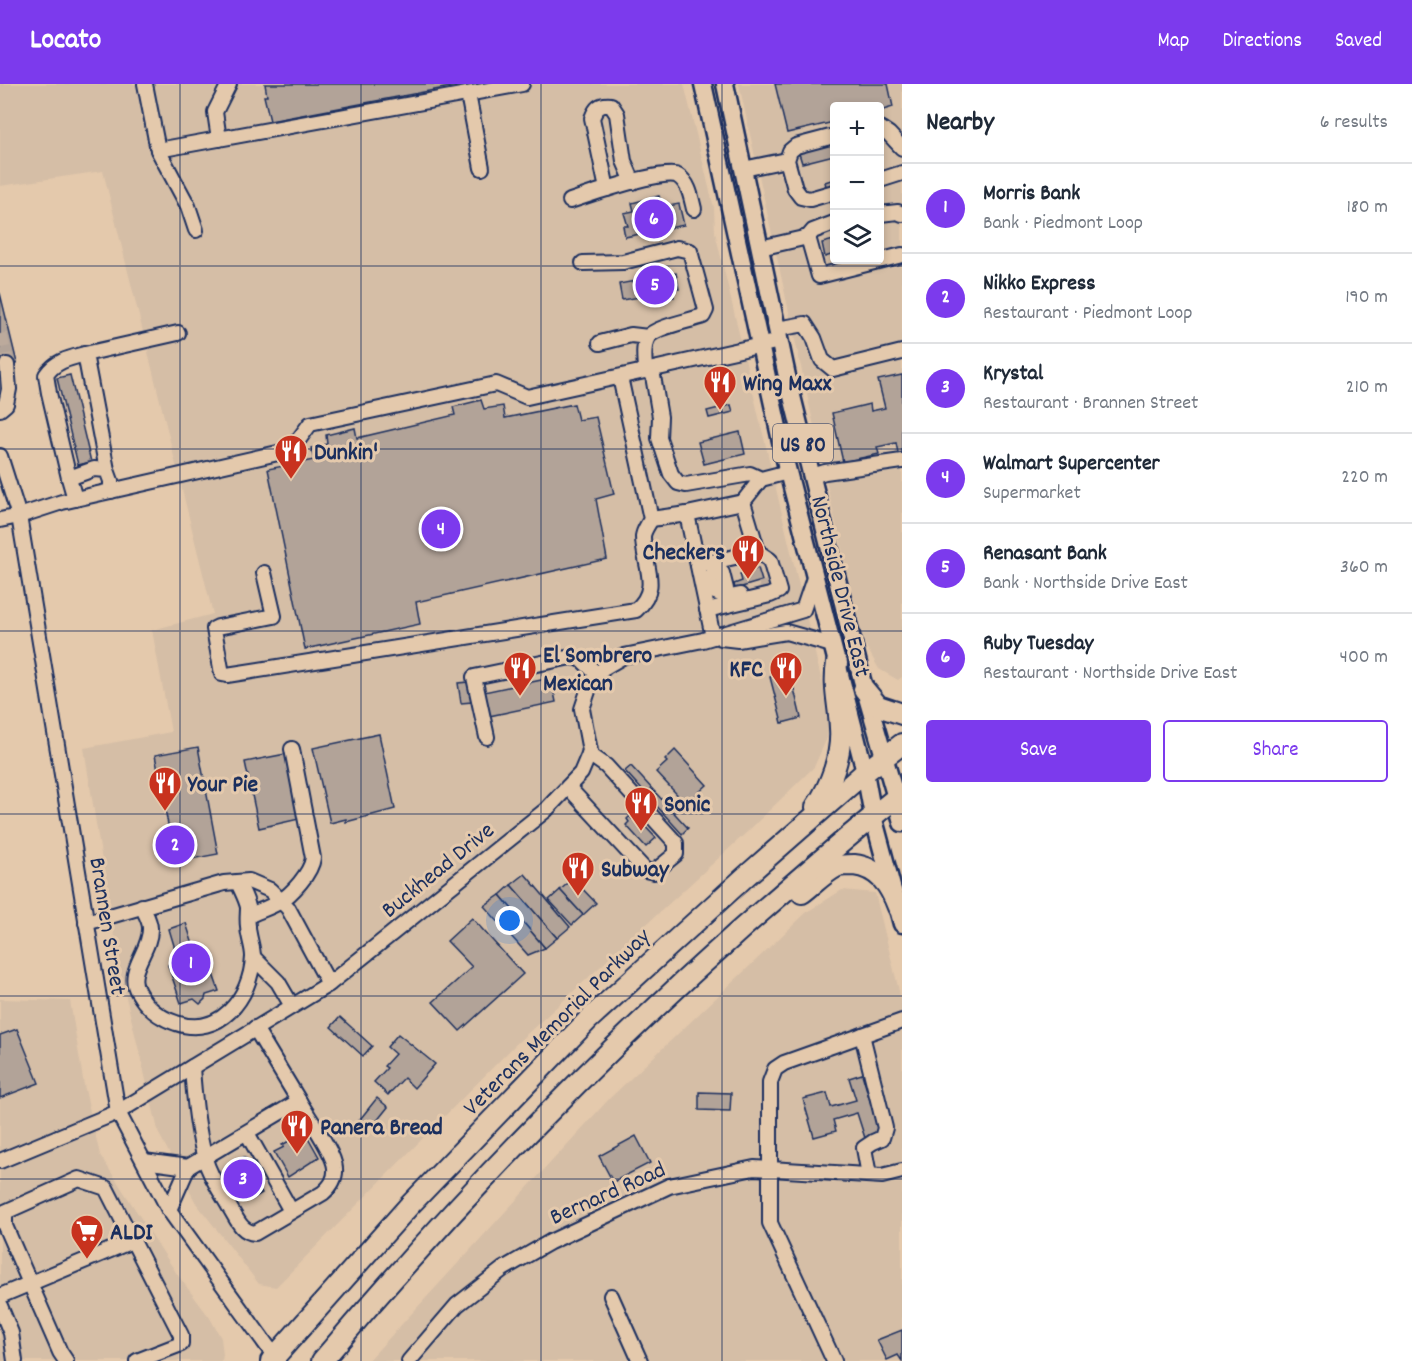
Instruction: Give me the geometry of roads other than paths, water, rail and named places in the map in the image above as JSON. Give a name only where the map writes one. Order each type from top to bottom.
[{"type":"highway","points":[[806,824],[827,790],[836,761],[841,731],[834,681],[834,654]]},
{"type":"highway","points":[[864,689],[878,706],[902,714]]},
{"type":"highway","name":"Veterans Memorial Parkway","points":[[274,1360],[409,1206],[588,1020],[865,772],[902,744]]},
{"type":"highway","points":[[322,1361],[472,1193],[581,1080],[671,992],[899,795]]},
{"type":"highway","points":[[671,992],[753,934],[837,866],[865,867],[878,874],[891,889],[900,915]]},
{"type":"main road","name":"Northside Drive East","points":[[703,84],[788,472],[865,772],[873,816],[900,915]]},
{"type":"main road","name":"Northside Drive East","points":[[725,84],[778,335],[864,689],[883,758],[899,795],[902,824]]},
{"type":"street","points":[[145,84],[158,150],[188,206],[196,230]]},
{"type":"street","points":[[219,139],[215,112],[230,84]]},
{"type":"street","points":[[158,150],[522,84]]},
{"type":"street","points":[[468,94],[482,168]]},
{"type":"street","points":[[607,189],[592,118],[596,108],[603,104],[611,105],[617,114],[624,161],[633,182]]},
{"type":"street","points":[[884,131],[890,134],[902,148]]},
{"type":"street","points":[[830,137],[796,146],[790,151],[787,160],[795,189],[801,196],[810,199],[830,193]]},
{"type":"street","points":[[743,169],[787,160]]},
{"type":"street","points":[[884,178],[902,173]]},
{"type":"street","points":[[570,201],[653,176],[674,174],[680,177],[689,190],[694,209]]},
{"type":"street","points":[[884,213],[898,212],[902,214]]},
{"type":"street","points":[[760,248],[808,237],[813,231],[830,225]]},
{"type":"street","points":[[808,237],[819,276],[902,255]]},
{"type":"street","points":[[583,263],[622,262],[677,248],[690,251],[706,310],[703,316],[658,330],[648,337],[644,351],[660,417],[659,438],[671,474],[678,483],[686,485],[750,474],[760,479]]},
{"type":"street","points":[[0,520],[111,490],[291,450],[310,424],[496,384],[527,397],[760,346],[778,335],[805,324],[814,338],[822,360],[833,369],[902,352]]},
{"type":"street","points":[[75,499],[46,375],[51,368],[64,360],[178,333]]},
{"type":"street","points":[[600,343],[631,335],[648,337]]},
{"type":"street","points":[[85,354],[111,490]]},
{"type":"street","points":[[0,409],[6,404],[9,389],[7,365]]},
{"type":"street","points":[[264,573],[274,616],[218,627],[214,630],[222,674],[250,672],[636,610],[644,602],[650,585],[643,534],[651,519],[620,377]]},
{"type":"street","points":[[635,445],[659,438]]},
{"type":"street","name":"Brannen Street","points":[[0,456],[19,516],[118,1112],[169,1210],[274,1360]]},
{"type":"street","points":[[812,476],[902,461]]},
{"type":"street","points":[[69,478],[94,469],[106,470]]},
{"type":"street","points":[[651,519],[743,502],[760,479],[788,472]]},
{"type":"street","points":[[743,502],[754,553]]},
{"type":"street","points":[[687,514],[713,637]]},
{"type":"street","points":[[707,610],[779,591],[768,587],[730,597],[715,592],[712,575],[716,568],[742,563],[754,553]]},
{"type":"street","points":[[698,565],[754,553],[770,560],[768,587]]},
{"type":"street","points":[[568,788],[645,870],[654,872],[676,854],[676,843],[606,766],[589,754],[582,709],[591,682],[605,667],[624,656],[713,637],[803,610],[815,575]]},
{"type":"street","points":[[713,637],[738,640],[786,632],[834,654]]},
{"type":"street","points":[[486,737],[474,677],[571,657],[581,659],[598,675]]},
{"type":"street","points":[[248,916],[281,901],[312,866],[313,858],[292,749]]},
{"type":"street","name":"Buckhead Drive","points":[[1,1159],[118,1112],[329,984],[546,810],[581,773],[589,754]]},
{"type":"street","points":[[86,923],[224,883],[249,881],[270,890],[288,908],[329,984]]},
{"type":"street","points":[[142,906],[150,927],[147,943],[133,980],[136,990],[145,1003],[164,1019],[188,1028],[209,1026],[237,1005],[248,980],[253,957],[246,900],[238,882]]},
{"type":"street","points":[[253,957],[278,982],[292,1006]]},
{"type":"street","points":[[834,1361],[770,1223],[770,1082],[775,1069],[784,1063],[902,1021]]},
{"type":"street","points":[[192,1067],[193,1096],[205,1158],[215,1184],[241,1226],[248,1232],[255,1233],[331,1186],[336,1169],[332,1156],[255,1028]]},
{"type":"street","points":[[862,1035],[885,1128],[882,1138],[864,1148],[868,1175]]},
{"type":"street","points":[[170,1080],[193,1096]]},
{"type":"street","points":[[144,1161],[188,1167],[299,1101]]},
{"type":"street","points":[[247,1133],[291,1211]]},
{"type":"street","points":[[169,1210],[188,1167]]},
{"type":"street","name":"Bernard Road","points":[[409,1361],[457,1305],[503,1269],[550,1242],[669,1186],[754,1168],[882,1176],[902,1171]]},
{"type":"street","points":[[66,1361],[5,1226],[5,1212],[79,1179],[106,1188],[181,1335],[181,1344],[137,1361]]},
{"type":"street","points":[[0,1296],[132,1241]]},
{"type":"street","points":[[611,1296],[640,1361]]},
{"type":"street","points":[[0,1306],[11,1333],[15,1361]]},
{"type":"tunnel","points":[[0,334],[7,365]]},
{"type":"tunnel","points":[[760,589],[768,587]]},
{"type":"place","name":"Ruby Tuesday","points":[[654,219]]},
{"type":"place","name":"Renasant Bank","points":[[655,285]]},
{"type":"place","name":"Wing Maxx","points":[[720,411]]},
{"type":"place","name":"Dunkin'","points":[[291,480]]},
{"type":"place","name":"Walmart Supercenter","points":[[441,529]]},
{"type":"place","name":"Checkers","points":[[748,580]]},
{"type":"place","name":"El Sombrero Mexican","points":[[520,697]]},
{"type":"place","name":"KFC","points":[[786,697]]},
{"type":"place","name":"Your Pie","points":[[165,812]]},
{"type":"place","name":"Sonic","points":[[641,832]]},
{"type":"place","name":"Nikko Express","points":[[175,845]]},
{"type":"place","name":"Subway","points":[[578,897]]},
{"type":"place","name":"Morris Bank","points":[[191,963]]},
{"type":"place","name":"Panera Bread","points":[[297,1155]]},
{"type":"place","name":"Krystal","points":[[243,1179]]},
{"type":"place","name":"ALDI","points":[[87,1260]]}]
